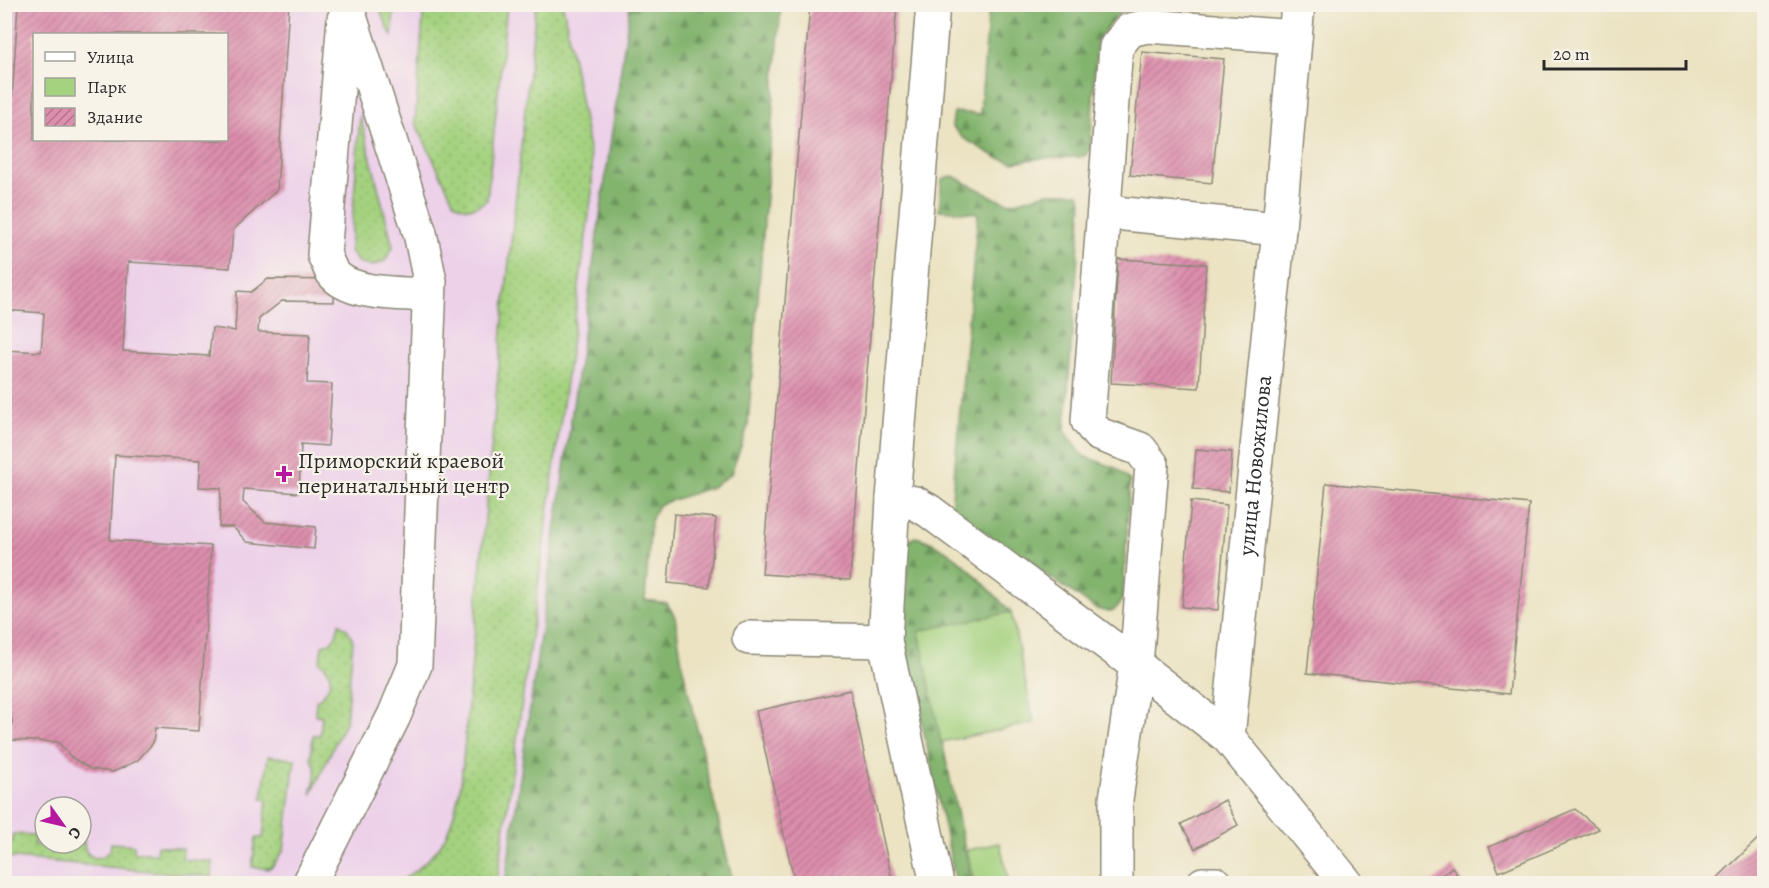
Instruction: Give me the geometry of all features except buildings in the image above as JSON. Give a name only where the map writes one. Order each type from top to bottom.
[{"type":"street","points":[[345,4],[324,255],[332,272],[348,285],[369,290],[429,295]]},
{"type":"street","points":[[309,884],[394,716],[415,665],[430,281],[420,233],[345,4]]},
{"type":"street","points":[[933,4],[892,499],[885,641],[937,884]]},
{"type":"street","name":"улица Новожилова","points":[[1228,737],[1279,229],[1298,4]]},
{"type":"street","points":[[1116,884],[1116,799],[1136,665],[1152,465],[1140,449],[1098,434],[1088,422],[1116,47],[1130,30],[1148,26],[1295,37]]},
{"type":"street","points":[[1104,212],[1279,229]]},
{"type":"street","points":[[892,499],[915,503],[929,511],[1136,665],[1228,737],[1347,884]]},
{"type":"street","points":[[749,638],[885,641]]},
{"type":"street","points":[[1203,884],[1216,884]]},
{"type":"shaded area","name":"Приморский краевой перинатальный центр","points":[[5,5],[630,5],[505,883],[5,884]]},
{"type":"green space","points":[[989,4],[1209,5],[1202,10],[1147,7],[1119,13],[1097,40],[1090,149],[1086,155],[1013,162],[998,158],[963,138],[952,126],[954,112],[980,114]]},
{"type":"green space","points":[[4,5],[14,5],[11,52],[5,51]]},
{"type":"green space","points":[[380,5],[394,5],[392,37],[379,8]]},
{"type":"green space","points":[[424,5],[507,5],[487,200],[474,207],[463,207],[454,202],[415,122]]},
{"type":"green space","points":[[536,5],[563,5],[592,165],[592,193],[497,883],[398,883],[422,865],[440,846],[452,820],[461,783],[504,309]]},
{"type":"green space","points":[[630,5],[781,5],[748,426],[731,474],[712,487],[658,505],[651,521],[645,600],[667,603],[675,617],[683,669],[733,883],[505,883]]},
{"type":"green space","points":[[360,115],[393,247],[385,261],[372,266],[358,262],[350,251]]},
{"type":"green space","points":[[953,176],[997,199],[1011,203],[1047,193],[1078,193],[1081,196],[1065,431],[1083,456],[1116,468],[1130,481],[1123,596],[1118,606],[1112,611],[1095,608],[951,509],[978,213],[939,210],[942,179]]},
{"type":"green space","points":[[915,537],[929,541],[955,557],[1011,612],[919,632],[972,883],[956,883],[904,638],[909,541]]},
{"type":"green space","points":[[1011,612],[1034,723],[941,742],[919,631]]},
{"type":"green space","points":[[339,623],[348,630],[353,640],[346,720],[311,795],[315,772],[311,759],[313,735],[320,735],[322,716],[315,715],[316,701],[325,692],[330,682],[329,672],[320,662],[322,645],[330,643],[336,636]]},
{"type":"green space","points":[[268,756],[295,759],[284,850],[273,866],[268,869],[252,867],[256,838],[263,838],[267,800],[262,799]]},
{"type":"green space","points":[[13,834],[33,835],[33,855],[89,855],[96,858],[110,851],[111,843],[134,845],[134,852],[156,854],[157,846],[183,849],[182,859],[213,862],[212,877],[5,857],[5,841],[13,842]]},
{"type":"green space","points":[[1000,843],[1009,883],[974,883],[967,850]]},
{"type":"place","name":"Приморский краевой перинатальный центр","points":[[284,474]]}]
